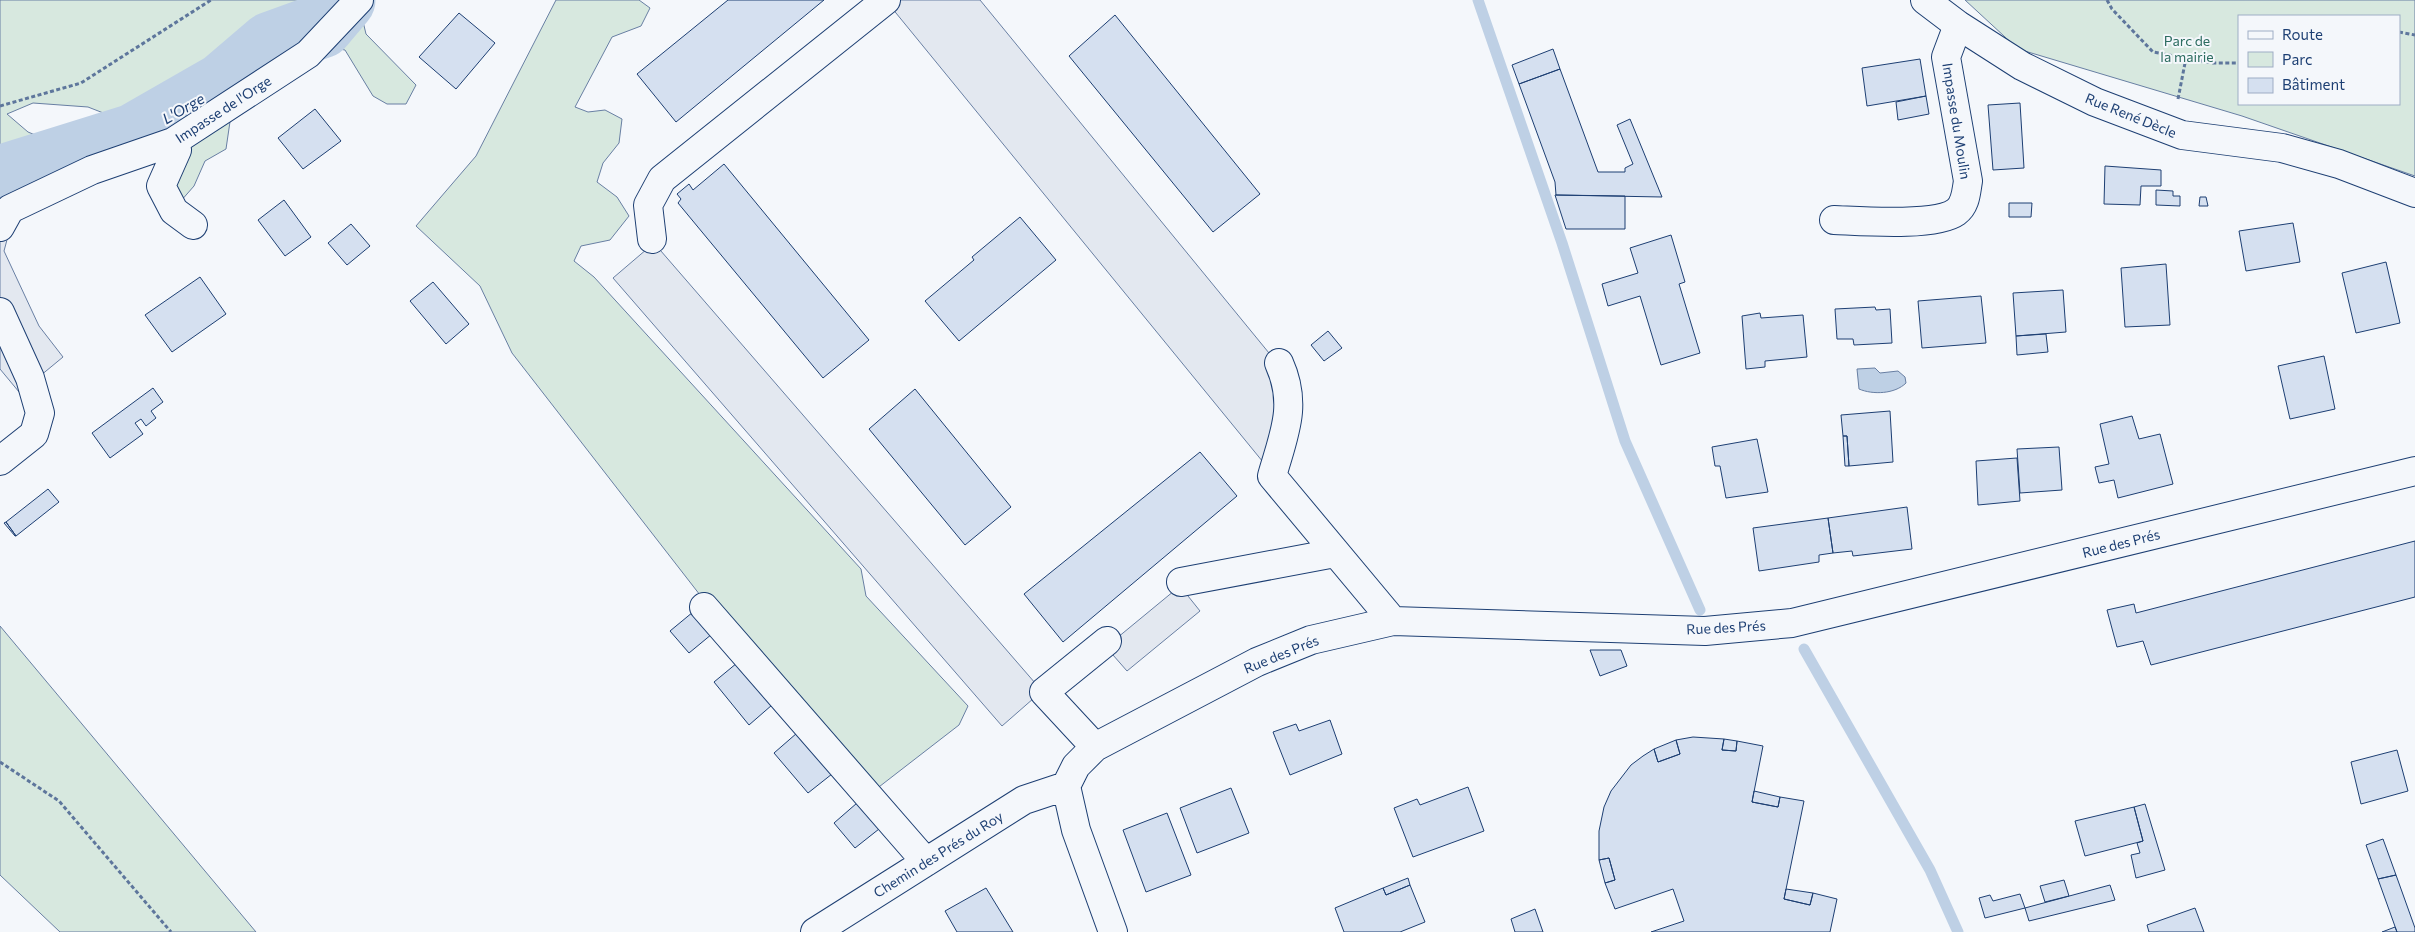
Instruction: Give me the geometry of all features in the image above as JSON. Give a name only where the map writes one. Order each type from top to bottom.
[{"type":"street","name":"Impasse de l'Orge","points":[[5,218],[92,170],[173,142],[308,54],[360,0]]},
{"type":"street","points":[[652,238],[648,205],[662,179],[886,0]]},
{"type":"street","name":"Rue René Dècle","points":[[1925,0],[1958,25],[2022,66],[2095,102],[2182,135],[2282,148],[2339,164],[2415,193]]},
{"type":"street","name":"Impasse du Moulin","points":[[1834,220],[1926,221],[1943,219],[1957,212],[1965,199],[1968,181],[1946,57],[1958,25]]},
{"type":"street","points":[[173,142],[177,150],[161,186],[174,211],[192,225]]},
{"type":"street","points":[[0,312],[30,378],[40,413],[34,434],[0,460]]},
{"type":"street","points":[[1279,363],[1288,383],[1290,406],[1272,476],[1393,621]]},
{"type":"street","name":"Rue des Prés","points":[[1066,786],[1076,766],[1095,747],[1257,662],[1311,640],[1393,621],[1705,631],[1792,623],[2415,471]]},
{"type":"street","points":[[1181,582],[1335,553]]},
{"type":"street","points":[[704,606],[926,862]]},
{"type":"street","points":[[1095,747],[1044,692],[1107,641]]},
{"type":"street","points":[[1066,786],[1076,830],[1113,932]]},
{"type":"street","name":"Chemin des Prés du Roy","points":[[815,932],[1024,800],[1066,786]]},
{"type":"path","points":[[0,106],[81,83],[211,0]]},
{"type":"path","points":[[2107,0],[2153,52],[2213,63],[2238,63]]},
{"type":"path","points":[[2400,32],[2415,35]]},
{"type":"path","points":[[2175,105],[2179,97],[2186,58]]},
{"type":"path","points":[[0,762],[59,801],[171,932]]},
{"type":"green space","points":[[0,0],[346,0],[361,13],[366,34],[416,85],[406,104],[387,104],[373,96],[345,50],[334,48],[314,58],[232,108],[226,149],[205,161],[194,186],[180,202],[162,162],[115,150],[123,130],[111,116],[88,107],[33,103],[7,114],[28,132],[45,139],[27,163],[15,171],[0,173]]},
{"type":"green space","points":[[556,0],[639,0],[650,8],[641,26],[612,37],[575,107],[588,112],[605,110],[622,119],[619,143],[603,163],[597,182],[617,197],[629,216],[610,240],[581,246],[574,261],[594,277],[861,569],[866,596],[968,706],[959,725],[875,790],[700,595],[512,353],[480,286],[416,226],[476,156]]},
{"type":"green space","name":"Parc de la mairie","points":[[1965,0],[2415,0],[2415,176],[2242,116],[2018,49]]},
{"type":"green space","points":[[0,626],[256,932],[60,932],[0,875]]},
{"type":"shaded area","points":[[890,0],[980,0],[1278,364],[1272,473],[887,2]]},
{"type":"shaded area","points":[[0,229],[8,236],[4,251],[39,326],[63,357],[40,376],[29,404],[0,369]]},
{"type":"shaded area","points":[[654,243],[1042,691],[1002,726],[613,278]]},
{"type":"shaded area","points":[[1180,586],[1200,611],[1127,671],[1106,647]]},
{"type":"water","points":[[1875,368],[1880,373],[1898,371],[1905,377],[1906,383],[1896,389],[1877,393],[1859,389],[1857,369]]},
{"type":"building","points":[[728,0],[824,0],[676,122],[637,74]]},
{"type":"building","points":[[459,13],[495,43],[456,89],[419,57]]},
{"type":"building","points":[[1115,15],[1260,194],[1213,232],[1069,56]]},
{"type":"building","points":[[1553,49],[1560,69],[1519,84],[1512,65]]},
{"type":"building","points":[[1920,59],[1926,96],[1867,106],[1862,68]]},
{"type":"building","points":[[1560,69],[1598,172],[1625,172],[1625,168],[1633,164],[1617,125],[1630,119],[1662,197],[1556,195],[1555,182],[1519,84]]},
{"type":"building","points":[[1926,96],[1929,114],[1898,120],[1896,102]]},
{"type":"building","points":[[2020,103],[2024,168],[1993,170],[1988,105]]},
{"type":"building","points":[[315,109],[341,141],[303,169],[278,138]]},
{"type":"building","points":[[724,164],[869,340],[823,378],[678,203],[681,199],[677,194],[689,184],[693,190]]},
{"type":"building","points":[[2105,166],[2161,170],[2161,186],[2141,186],[2140,205],[2104,204]]},
{"type":"building","points":[[2156,190],[2173,191],[2173,196],[2180,196],[2180,206],[2156,205]]},
{"type":"building","points":[[1555,195],[1625,196],[1625,229],[1566,229]]},
{"type":"building","points":[[2200,197],[2206,197],[2208,206],[2199,206]]},
{"type":"building","points":[[284,200],[311,237],[285,256],[258,220]]},
{"type":"building","points":[[2009,203],[2032,203],[2031,217],[2009,217]]},
{"type":"building","points":[[1020,217],[1056,260],[959,341],[925,301],[974,260],[972,257]]},
{"type":"building","points":[[2293,223],[2300,262],[2246,271],[2239,231]]},
{"type":"building","points":[[351,224],[370,246],[347,265],[328,243]]},
{"type":"building","points":[[1671,235],[1685,282],[1679,284],[1700,353],[1661,365],[1640,296],[1608,306],[1602,284],[1638,273],[1630,248]]},
{"type":"building","points":[[2386,262],[2400,323],[2356,333],[2342,273]]},
{"type":"building","points":[[2166,264],[2170,325],[2125,327],[2121,268]]},
{"type":"building","points":[[200,277],[226,314],[172,352],[145,315]]},
{"type":"building","points":[[433,282],[469,324],[446,344],[410,301]]},
{"type":"building","points":[[2063,290],[2066,332],[2016,336],[2013,293]]},
{"type":"building","points":[[1981,296],[1986,343],[1922,348],[1918,301]]},
{"type":"building","points":[[1875,307],[1876,310],[1890,309],[1892,343],[1854,345],[1853,339],[1837,339],[1835,309]]},
{"type":"building","points":[[1760,313],[1761,318],[1803,315],[1807,357],[1765,361],[1765,367],[1746,369],[1742,316]]},
{"type":"building","points":[[1328,331],[1342,348],[1324,361],[1311,345]]},
{"type":"building","points":[[2046,334],[2048,352],[2017,355],[2016,336]]},
{"type":"building","points":[[2324,356],[2335,409],[2290,419],[2278,366]]},
{"type":"building","points":[[153,388],[163,402],[151,411],[156,418],[146,426],[141,419],[135,423],[143,434],[110,458],[92,433]]},
{"type":"building","points":[[915,389],[1011,507],[965,545],[869,429]]},
{"type":"building","points":[[1890,411],[1893,462],[1849,466],[1847,436],[1843,436],[1841,415]]},
{"type":"building","points":[[2132,416],[2139,439],[2160,434],[2173,484],[2118,498],[2114,480],[2099,483],[2095,467],[2109,464],[2100,424]]},
{"type":"building","points":[[1843,436],[1847,436],[1849,466],[1845,466]]},
{"type":"building","points":[[1757,439],[1768,492],[1726,498],[1720,466],[1715,466],[1712,447]]},
{"type":"building","points":[[2059,447],[2062,490],[2020,493],[2017,449]]},
{"type":"building","points":[[1200,452],[1237,496],[1063,642],[1024,594]]},
{"type":"building","points":[[2017,458],[2020,501],[1978,505],[1976,461]]},
{"type":"building","points":[[48,489],[59,502],[16,536],[6,522]]},
{"type":"building","points":[[1907,507],[1912,549],[1853,556],[1852,551],[1833,553],[1828,518]]},
{"type":"building","points":[[1828,518],[1833,553],[1819,555],[1819,562],[1759,571],[1753,528]]},
{"type":"building","points":[[6,522],[16,536],[4,523]]},
{"type":"building","points":[[2415,541],[2415,597],[2151,665],[2143,641],[2117,647],[2107,610],[2134,604],[2136,613]]},
{"type":"building","points":[[693,612],[712,634],[689,653],[670,631]]},
{"type":"building","points":[[1590,650],[1621,650],[1627,666],[1600,676]]},
{"type":"building","points":[[737,663],[772,705],[749,725],[714,682]]},
{"type":"building","points":[[1330,720],[1342,754],[1290,775],[1273,732],[1296,724],[1299,731]]},
{"type":"building","points":[[797,733],[832,774],[808,793],[774,753]]},
{"type":"building","points":[[1693,737],[1724,739],[1722,750],[1736,751],[1737,741],[1763,746],[1752,802],[1778,807],[1780,797],[1804,801],[1784,899],[1810,905],[1813,893],[1837,899],[1830,932],[1651,932],[1684,921],[1673,889],[1615,909],[1605,883],[1615,880],[1609,858],[1599,860],[1599,831],[1604,807],[1611,791],[1631,765],[1643,756],[1654,749],[1658,762],[1680,754],[1676,740]]},
{"type":"building","points":[[1724,739],[1737,741],[1736,751],[1722,750]]},
{"type":"building","points":[[1676,740],[1680,754],[1658,762],[1654,749]]},
{"type":"building","points":[[2397,750],[2408,791],[2361,804],[2351,762]]},
{"type":"building","points":[[1468,787],[1484,831],[1413,857],[1394,808],[1417,799],[1420,805]]},
{"type":"building","points":[[1231,788],[1249,833],[1197,853],[1180,808]]},
{"type":"building","points":[[1754,791],[1780,797],[1778,807],[1752,802]]},
{"type":"building","points":[[857,803],[879,829],[855,848],[834,823]]},
{"type":"building","points":[[2145,804],[2165,870],[2136,878],[2131,855],[2140,853],[2137,843],[2143,841],[2134,807]]},
{"type":"building","points":[[2134,807],[2143,841],[2085,856],[2075,821]]},
{"type":"building","points":[[1167,813],[1191,875],[1146,892],[1123,830]]},
{"type":"building","points":[[2383,839],[2396,875],[2378,879],[2366,845]]},
{"type":"building","points":[[1609,858],[1615,880],[1605,883],[1599,860]]},
{"type":"building","points":[[2396,875],[2415,932],[2397,932],[2378,879]]},
{"type":"building","points":[[1408,878],[1410,885],[1386,895],[1383,888]]},
{"type":"building","points":[[2064,880],[2069,896],[2045,902],[2040,886]]},
{"type":"building","points":[[1410,885],[1425,922],[1400,932],[1344,932],[1335,908],[1383,888],[1386,895]]},
{"type":"building","points":[[2110,885],[2115,900],[2029,921],[2025,908]]},
{"type":"building","points":[[986,888],[1013,932],[957,932],[945,911]]},
{"type":"building","points":[[1786,889],[1813,893],[1810,905],[1784,899]]},
{"type":"building","points":[[2020,894],[2025,908],[1985,918],[1979,898],[1990,895],[1993,901]]},
{"type":"building","points":[[2195,908],[2204,932],[2149,932],[2147,925]]},
{"type":"building","points":[[1535,909],[1543,932],[1515,932],[1511,919]]},
{"type":"building","points":[[2395,927],[2397,932],[2382,932]]},
{"type":"waterway","name":"L'Orge","points":[[0,180],[12,174],[134,136],[223,85],[271,44],[321,26],[343,0]]},
{"type":"waterway","points":[[1478,0],[1562,243],[1625,441],[1700,610]]},
{"type":"waterway","points":[[1804,649],[1930,870],[1958,932]]}]
